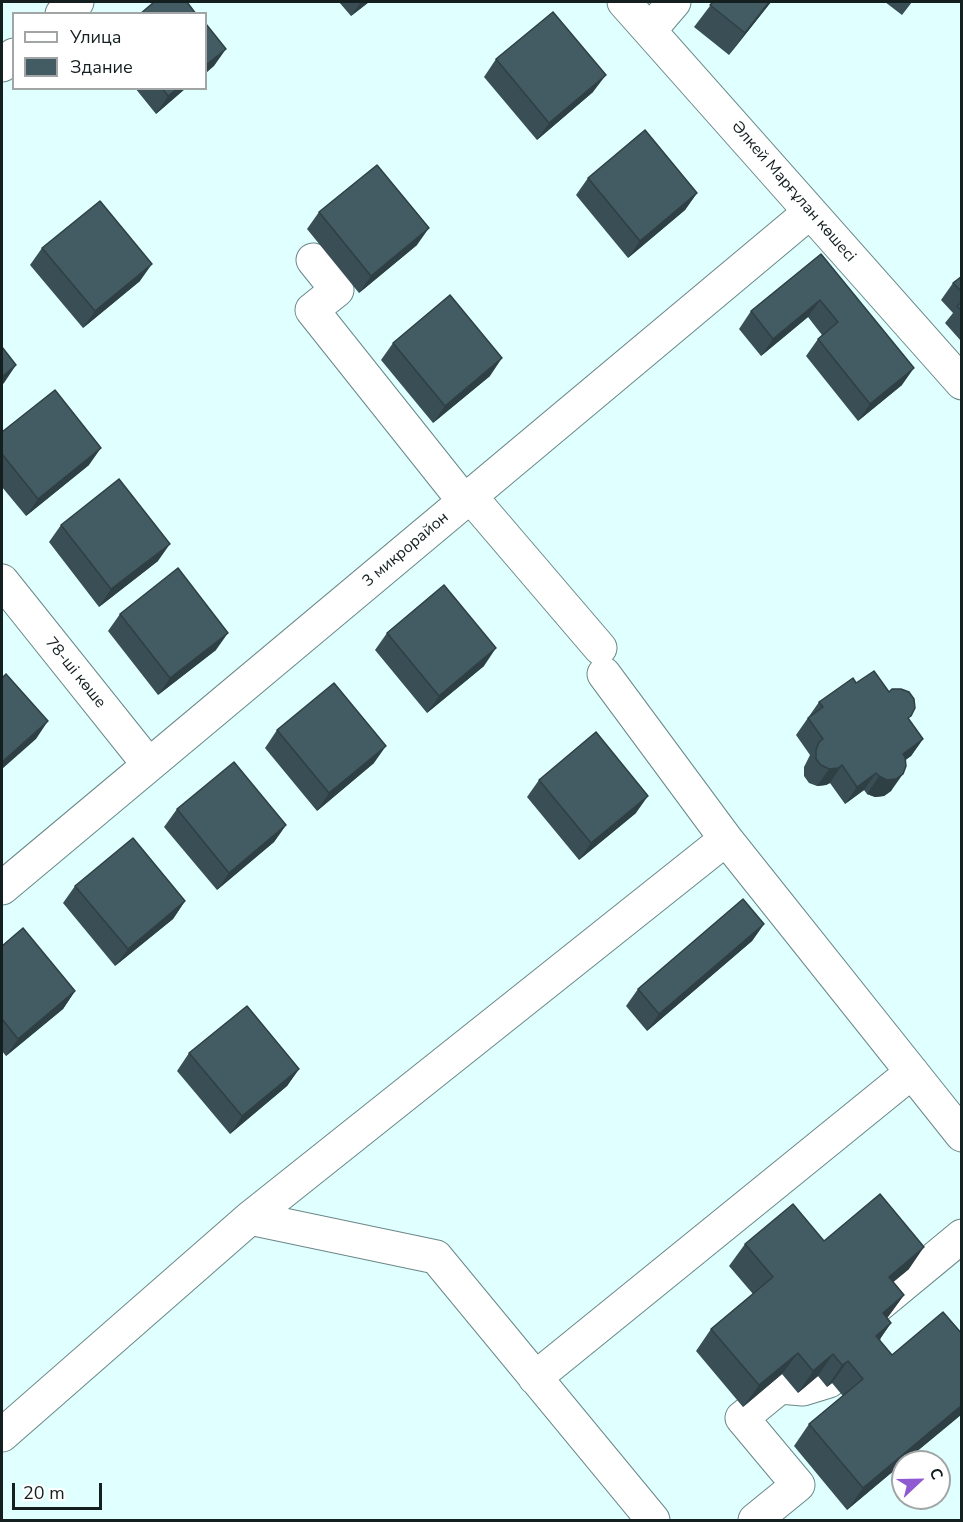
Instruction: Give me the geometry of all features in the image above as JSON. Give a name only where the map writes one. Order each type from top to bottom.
[{"type":"street","points":[[64,12],[76,2]]},
{"type":"street","name":"Әлкей Марғұлан көшесі","points":[[624,2],[962,383]]},
{"type":"street","points":[[650,30],[674,2]]},
{"type":"street","name":"3 микрорайон","points":[[2,888],[810,212]]},
{"type":"street","points":[[313,260],[337,290],[312,310],[602,661],[726,839],[962,1135]]},
{"type":"street","name":"78-ші көше","points":[[2,581],[149,765]]},
{"type":"street","points":[[2,1435],[250,1218],[726,839]]},
{"type":"street","points":[[535,1377],[912,1072]]},
{"type":"street","points":[[250,1218],[436,1257],[653,1521]]},
{"type":"street","points":[[755,1521],[798,1485],[742,1418],[780,1387],[803,1389],[829,1381],[850,1363],[862,1339],[864,1317],[962,1236]]},
{"type":"building","points":[[154,2],[187,2],[194,12],[142,12]]},
{"type":"building","points":[[713,2],[769,2],[745,33],[710,5]]},
{"type":"building","points":[[553,12],[606,75],[549,123],[496,59]]},
{"type":"building","points":[[207,25],[226,49],[207,64]]},
{"type":"building","points":[[164,90],[176,90],[168,96]]},
{"type":"building","points":[[645,130],[697,193],[640,241],[588,178]]},
{"type":"building","points":[[377,165],[429,228],[371,276],[319,212]]},
{"type":"building","points":[[100,201],[152,264],[95,311],[42,248]]},
{"type":"building","points":[[821,254],[914,368],[870,404],[818,339],[838,322],[820,300],[773,339],[751,311]]},
{"type":"building","points":[[962,276],[962,292],[953,283]]},
{"type":"building","points":[[450,295],[502,358],[445,406],[393,343]]},
{"type":"building","points":[[2,347],[16,365],[2,377]]},
{"type":"building","points":[[55,390],[101,448],[38,499],[2,454],[2,432]]},
{"type":"building","points":[[119,479],[170,544],[111,589],[61,525]]},
{"type":"building","points":[[178,568],[228,633],[170,678],[120,614]]},
{"type":"building","points":[[444,585],[496,648],[439,696],[387,633]]},
{"type":"building","points":[[874,671],[889,692],[892,689],[901,689],[909,692],[914,699],[915,708],[908,718],[923,739],[903,754],[906,766],[903,774],[896,779],[887,780],[876,773],[857,787],[842,765],[829,769],[816,759],[816,750],[823,739],[808,718],[823,707],[819,702],[853,678],[856,683]]},
{"type":"building","points":[[6,674],[48,721],[2,762],[2,678]]},
{"type":"building","points":[[334,683],[386,746],[329,793],[277,730]]},
{"type":"building","points":[[596,732],[648,796],[591,843],[539,780]]},
{"type":"building","points":[[234,762],[286,825],[229,873],[177,809]]},
{"type":"building","points":[[133,838],[185,901],[128,949],[75,886]]},
{"type":"building","points":[[743,899],[764,924],[659,1014],[638,989]]},
{"type":"building","points":[[23,928],[75,991],[18,1039],[2,1019],[2,946]]},
{"type":"building","points":[[247,1006],[299,1069],[242,1116],[189,1053]]},
{"type":"building","points":[[880,1194],[924,1247],[889,1277],[904,1295],[883,1313],[891,1323],[876,1336],[892,1355],[943,1312],[962,1334],[962,1405],[908,1450],[891,1450],[891,1465],[863,1488],[809,1424],[863,1379],[848,1361],[842,1365],[833,1354],[813,1371],[798,1353],[759,1385],[711,1329],[773,1277],[745,1244],[793,1204],[824,1241]]}]
